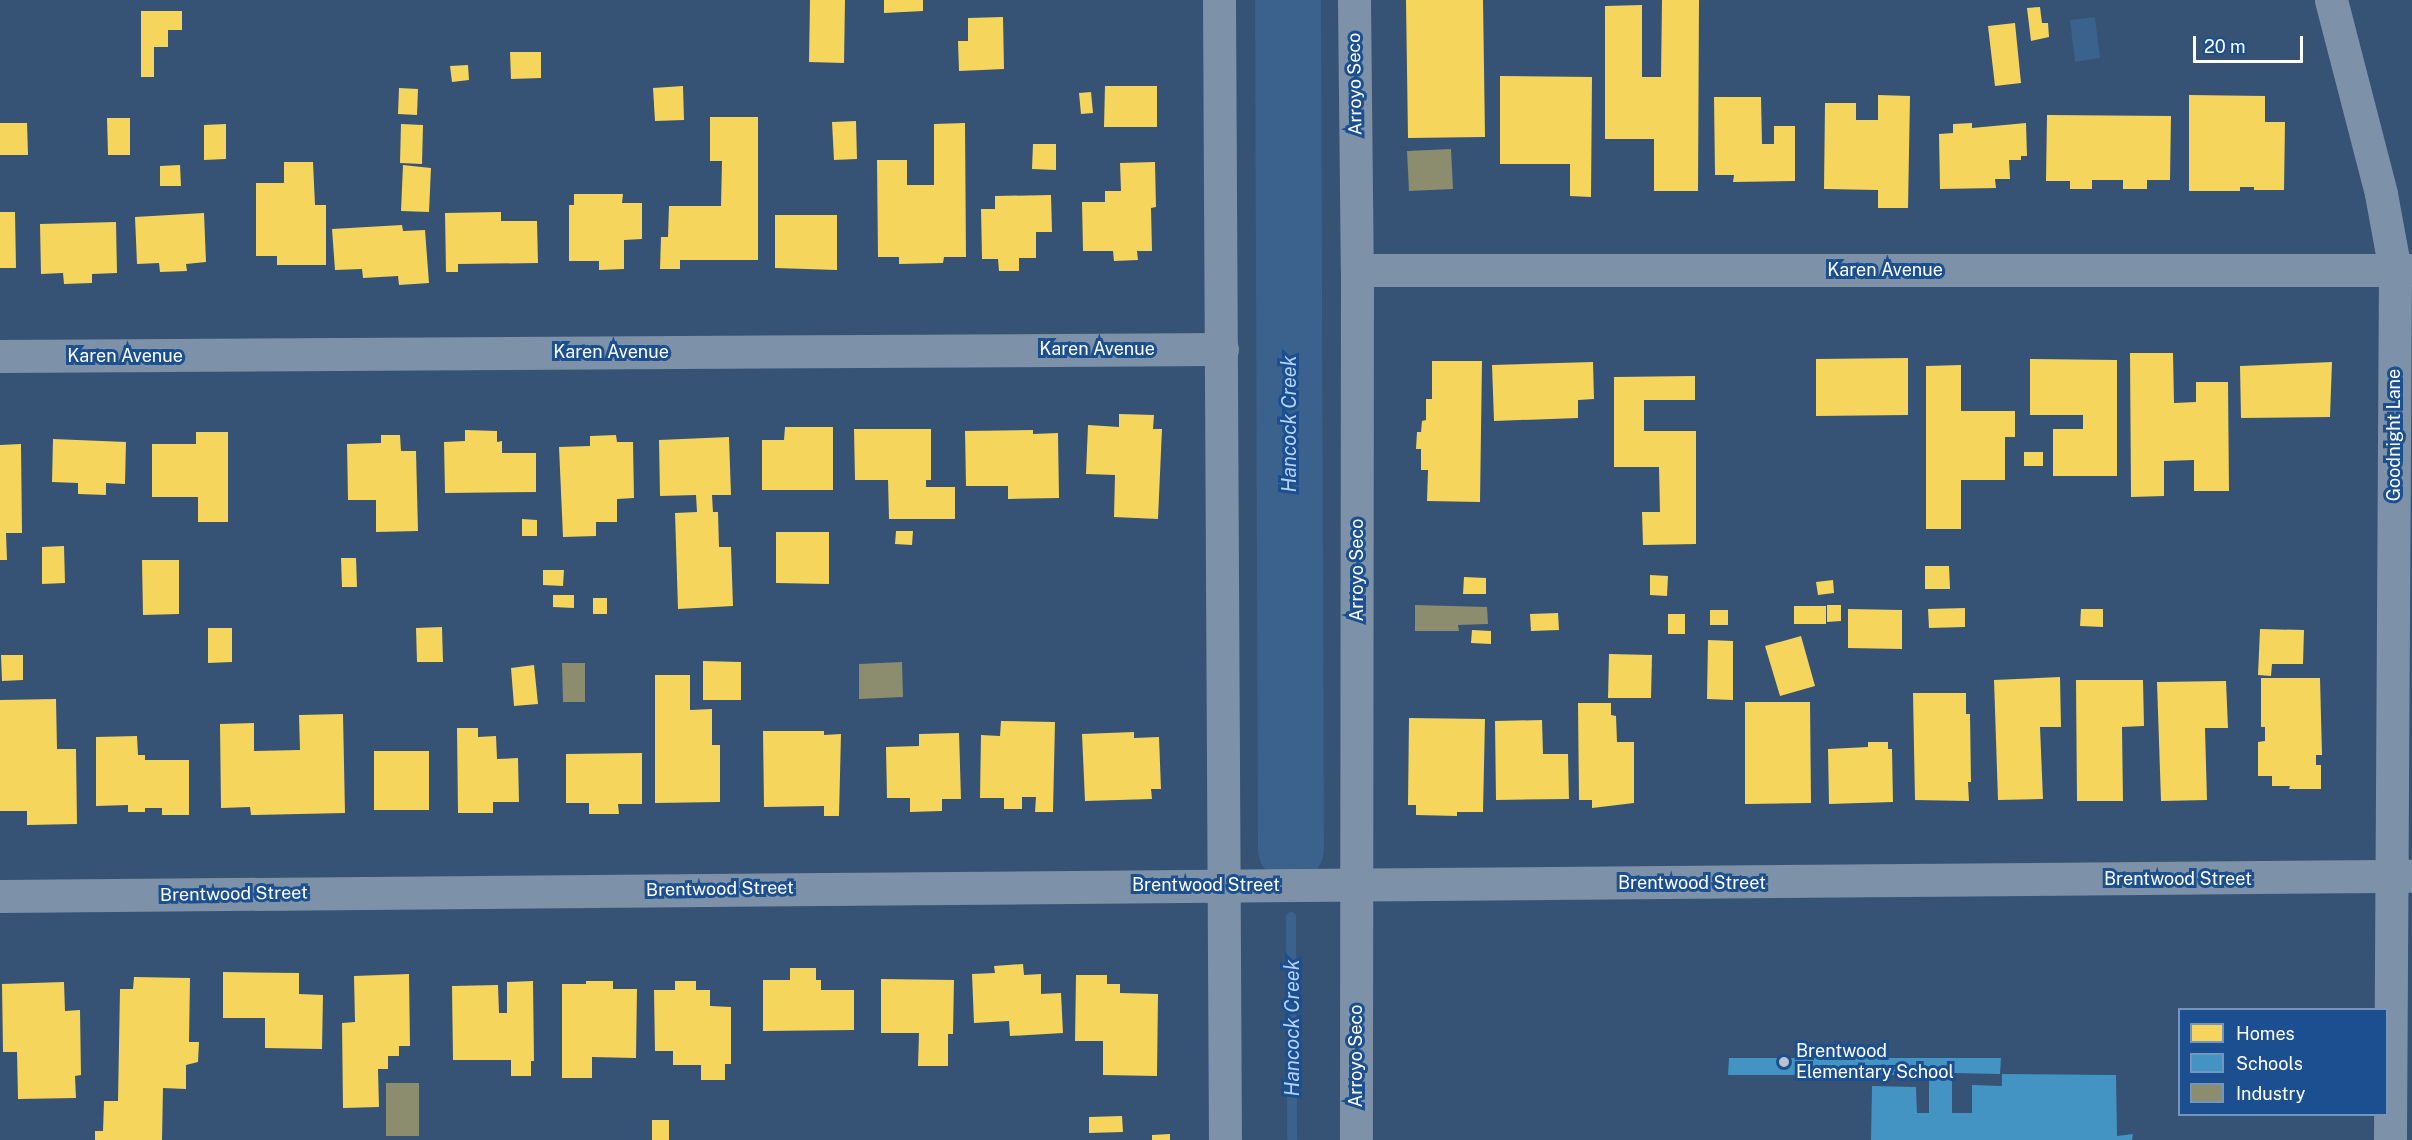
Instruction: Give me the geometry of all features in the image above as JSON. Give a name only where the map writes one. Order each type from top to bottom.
[{"type":"street","points":[[1219,0],[1225,1140]]},
{"type":"street","name":"Arroyo Seco","points":[[1354,0],[1358,270],[1356,1140]]},
{"type":"street","name":"Goodnight Lane","points":[[2331,0],[2403,270],[2402,877],[2390,1140]]},
{"type":"street","name":"Karen Avenue","points":[[1358,270],[2403,270]]},
{"type":"street","name":"Karen Avenue","points":[[0,356],[1221,349]]},
{"type":"street","name":"Brentwood Street","points":[[0,896],[2402,877]]},
{"type":"water","points":[[2095,17],[2100,58],[2075,62],[2070,20]]},
{"type":"building: Homes","points":[[810,0],[845,0],[844,63],[809,62]]},
{"type":"building: Homes","points":[[884,0],[923,0],[923,11],[884,13]]},
{"type":"building: Homes","points":[[1406,0],[1483,0],[1485,137],[1408,138]]},
{"type":"building: Homes","points":[[1662,0],[1699,0],[1698,191],[1654,191],[1654,139],[1605,139],[1605,6],[1642,5],[1642,77],[1661,77]]},
{"type":"building: Homes","points":[[2040,7],[2042,23],[2048,23],[2049,37],[2031,41],[2027,8]]},
{"type":"building: Homes","points":[[141,11],[182,11],[182,30],[168,30],[168,47],[154,47],[154,77],[141,77]]},
{"type":"building: Homes","points":[[1003,17],[1004,69],[959,71],[958,41],[968,41],[968,18]]},
{"type":"building: Homes","points":[[2015,23],[2021,83],[1995,86],[1988,26]]},
{"type":"building: Homes","points":[[510,52],[541,52],[541,78],[511,79]]},
{"type":"building: Homes","points":[[468,65],[469,80],[452,82],[450,66]]},
{"type":"building: Homes","points":[[1500,76],[1592,77],[1591,197],[1570,196],[1570,164],[1500,164]]},
{"type":"building: Homes","points":[[683,86],[684,120],[655,121],[653,88]]},
{"type":"building: Homes","points":[[1105,86],[1157,86],[1157,127],[1104,127]]},
{"type":"building: Homes","points":[[399,88],[418,89],[417,115],[398,114]]},
{"type":"building: Homes","points":[[1091,92],[1093,113],[1081,114],[1079,93]]},
{"type":"building: Homes","points":[[1878,95],[1910,96],[1908,208],[1878,208],[1878,190],[1824,189],[1825,103],[1856,103],[1856,120],[1878,120]]},
{"type":"building: Homes","points":[[2189,95],[2265,96],[2265,122],[2285,122],[2284,190],[2254,190],[2254,187],[2240,187],[2240,191],[2189,191]]},
{"type":"building: Homes","points":[[1714,97],[1761,97],[1762,144],[1774,144],[1774,126],[1795,126],[1795,181],[1733,182],[1734,175],[1715,175]]},
{"type":"building: Homes","points":[[2047,115],[2171,116],[2170,180],[2147,180],[2147,189],[2123,189],[2123,180],[2092,180],[2092,189],[2070,189],[2070,181],[2046,181]]},
{"type":"building: Homes","points":[[710,117],[758,117],[758,260],[680,260],[680,269],[660,269],[661,237],[668,237],[669,206],[721,206],[722,161],[710,161]]},
{"type":"building: Homes","points":[[107,118],[130,118],[130,155],[108,155]]},
{"type":"building: Homes","points":[[856,121],[857,159],[834,160],[832,122]]},
{"type":"building: Homes","points":[[0,123],[27,123],[28,155],[0,155]]},
{"type":"building: Homes","points":[[965,123],[966,257],[944,257],[943,263],[899,264],[899,257],[878,257],[877,160],[907,160],[907,185],[934,185],[934,124]]},
{"type":"building: Homes","points":[[1972,123],[1972,128],[2026,123],[2027,156],[2021,156],[2021,160],[2009,160],[2010,179],[1995,179],[1996,188],[1940,189],[1939,134],[1953,133],[1953,124]]},
{"type":"building: Homes","points":[[226,124],[226,159],[204,160],[204,125]]},
{"type":"building: Homes","points":[[401,124],[423,125],[422,164],[400,163]]},
{"type":"building: Homes","points":[[1033,144],[1056,144],[1056,170],[1032,169]]},
{"type":"building: Homes","points":[[284,162],[313,162],[315,205],[326,205],[326,265],[277,265],[277,256],[256,256],[256,183],[284,183]]},
{"type":"building: Homes","points":[[1155,162],[1156,207],[1151,208],[1152,251],[1137,251],[1138,260],[1114,261],[1113,251],[1083,251],[1082,202],[1105,202],[1105,191],[1121,191],[1120,163]]},
{"type":"building: Homes","points":[[180,165],[181,186],[160,186],[160,166]]},
{"type":"building: Homes","points":[[403,165],[431,168],[429,212],[401,211]]},
{"type":"building: Homes","points":[[574,194],[623,194],[622,203],[642,203],[642,239],[624,240],[624,269],[599,270],[599,261],[569,261],[569,205],[574,205]]},
{"type":"building: Homes","points":[[1051,195],[1052,232],[1036,232],[1036,258],[1019,258],[1019,271],[999,271],[998,259],[982,259],[981,209],[995,209],[995,196]]},
{"type":"building: Homes","points":[[0,212],[15,212],[16,268],[0,268]]},
{"type":"building: Homes","points":[[501,212],[501,221],[537,221],[538,263],[458,264],[458,272],[446,272],[445,213]]},
{"type":"building: Homes","points":[[204,213],[206,262],[186,264],[187,271],[160,272],[159,263],[137,264],[135,217]]},
{"type":"building: Homes","points":[[775,215],[837,215],[837,270],[775,268]]},
{"type":"building: Homes","points":[[116,222],[117,273],[92,274],[92,283],[64,284],[63,273],[41,274],[40,224]]},
{"type":"building: Homes","points":[[402,225],[403,231],[425,230],[429,283],[399,285],[398,276],[363,278],[362,269],[335,270],[332,229]]},
{"type":"building: Homes","points":[[2130,353],[2173,353],[2174,403],[2196,402],[2196,382],[2228,382],[2229,491],[2194,491],[2194,460],[2164,461],[2164,496],[2131,497]]},
{"type":"building: Homes","points":[[1908,358],[1908,415],[1816,416],[1816,359]]},
{"type":"building: Homes","points":[[2030,359],[2117,360],[2117,476],[2053,476],[2053,429],[2083,429],[2083,415],[2030,415]]},
{"type":"building: Homes","points":[[1432,361],[1482,361],[1480,502],[1427,501],[1428,470],[1421,470],[1421,449],[1416,449],[1417,432],[1421,432],[1422,421],[1426,420],[1426,399],[1432,399]]},
{"type":"building: Homes","points":[[1593,362],[1594,399],[1578,400],[1578,418],[1494,421],[1492,365]]},
{"type":"building: Homes","points":[[2332,362],[2330,417],[2241,418],[2240,366]]},
{"type":"building: Homes","points":[[1961,365],[1961,411],[2015,411],[2015,437],[2005,437],[2005,480],[1961,480],[1961,529],[1926,529],[1926,366]]},
{"type":"building: Homes","points":[[1695,376],[1695,400],[1644,400],[1644,431],[1696,431],[1696,544],[1643,545],[1642,512],[1660,512],[1659,467],[1614,467],[1614,377]]},
{"type":"building: Homes","points":[[1119,414],[1154,415],[1153,429],[1162,429],[1158,519],[1114,517],[1115,475],[1086,474],[1088,425],[1119,427]]},
{"type":"building: Homes","points":[[785,427],[833,427],[833,490],[762,490],[762,440],[784,440]]},
{"type":"building: Homes","points":[[854,429],[931,429],[931,480],[926,480],[926,487],[955,487],[955,519],[889,519],[888,480],[855,480]]},
{"type":"building: Homes","points":[[465,430],[497,431],[497,442],[502,441],[502,453],[536,453],[536,492],[445,493],[444,442],[465,441]]},
{"type":"building: Homes","points":[[1033,430],[1033,434],[1058,433],[1059,498],[1008,499],[1008,486],[966,486],[965,431]]},
{"type":"building: Homes","points":[[196,432],[228,432],[228,522],[198,522],[198,497],[152,497],[152,444],[196,444]]},
{"type":"building: Homes","points":[[381,435],[400,435],[401,451],[416,451],[418,531],[376,532],[376,500],[348,500],[347,444],[381,443]]},
{"type":"building: Homes","points":[[616,435],[617,442],[633,442],[634,498],[617,499],[617,522],[596,522],[596,536],[563,537],[559,447],[590,446],[590,436]]},
{"type":"building: Homes","points":[[729,437],[731,495],[712,495],[713,512],[718,512],[719,547],[731,547],[733,606],[678,609],[675,513],[697,512],[696,495],[660,496],[659,440]]},
{"type":"building: Homes","points":[[53,439],[126,442],[125,484],[106,483],[106,495],[78,494],[78,483],[52,482]]},
{"type":"building: Homes","points":[[21,444],[22,533],[6,533],[7,560],[0,560],[0,445]]},
{"type":"building: Homes","points":[[2024,452],[2043,452],[2043,466],[2024,466]]},
{"type":"building: Homes","points":[[522,519],[537,520],[537,536],[522,536]]},
{"type":"building: Homes","points":[[896,531],[913,531],[912,545],[895,544]]},
{"type":"building: Homes","points":[[776,532],[829,532],[829,584],[776,583]]},
{"type":"building: Homes","points":[[64,546],[65,583],[42,584],[42,547]]},
{"type":"building: Homes","points":[[341,558],[356,558],[357,587],[342,587]]},
{"type":"building: Homes","points":[[142,560],[179,560],[179,614],[143,615]]},
{"type":"building: Homes","points":[[1925,566],[1949,566],[1950,589],[1925,589]]},
{"type":"building: Homes","points":[[543,570],[564,570],[563,586],[543,585]]},
{"type":"building: Homes","points":[[1650,575],[1668,576],[1667,596],[1650,595]]},
{"type":"building: Homes","points":[[1464,577],[1486,578],[1486,594],[1463,594]]},
{"type":"building: Homes","points":[[1833,580],[1834,593],[1818,595],[1816,582]]},
{"type":"building: Homes","points":[[553,595],[574,595],[574,608],[553,607]]},
{"type":"building: Homes","points":[[593,598],[607,598],[607,614],[593,614]]},
{"type":"building: Homes","points":[[1827,605],[1841,605],[1841,621],[1827,622]]},
{"type":"building: Homes","points":[[1794,606],[1826,606],[1826,624],[1794,624]]},
{"type":"building: Homes","points":[[1965,608],[1965,627],[1929,628],[1928,609]]},
{"type":"building: Homes","points":[[1848,609],[1902,610],[1902,649],[1848,648]]},
{"type":"building: Homes","points":[[2081,609],[2103,609],[2103,627],[2080,626]]},
{"type":"building: Homes","points":[[1710,610],[1728,610],[1728,625],[1710,625]]},
{"type":"building: Homes","points":[[1558,613],[1559,630],[1531,631],[1530,614]]},
{"type":"building: Homes","points":[[1668,614],[1685,614],[1685,634],[1668,634]]},
{"type":"building: Homes","points":[[442,627],[443,662],[417,662],[416,628]]},
{"type":"building: Homes","points":[[208,628],[232,628],[232,662],[208,663]]},
{"type":"building: Homes","points":[[2260,629],[2304,630],[2303,664],[2272,664],[2271,676],[2258,675]]},
{"type":"building: Homes","points":[[1472,630],[1491,631],[1491,644],[1471,643]]},
{"type":"building: Homes","points":[[1801,636],[1815,686],[1780,696],[1765,646]]},
{"type":"building: Homes","points":[[1708,640],[1733,641],[1733,700],[1707,699]]},
{"type":"building: Homes","points":[[1609,654],[1652,655],[1651,698],[1608,698]]},
{"type":"building: Homes","points":[[1,655],[23,655],[23,680],[2,681]]},
{"type":"building: Homes","points":[[703,661],[741,662],[741,700],[703,700]]},
{"type":"building: Homes","points":[[534,665],[538,704],[514,706],[511,668]]},
{"type":"building: Homes","points":[[655,675],[690,675],[690,710],[712,709],[712,745],[720,745],[720,802],[655,803]]},
{"type":"building: Homes","points":[[2060,677],[2061,727],[2040,727],[2043,799],[1998,800],[1994,680]]},
{"type":"building: Homes","points":[[2261,678],[2320,678],[2322,755],[2316,755],[2316,765],[2321,765],[2321,789],[2289,789],[2290,786],[2272,786],[2272,776],[2258,776],[2258,742],[2265,741],[2265,727],[2261,727]]},
{"type":"building: Homes","points":[[2076,680],[2143,680],[2144,726],[2122,727],[2123,801],[2077,801]]},
{"type":"building: Homes","points":[[2226,681],[2228,728],[2205,728],[2207,800],[2161,801],[2157,682]]},
{"type":"building: Homes","points":[[1913,693],[1966,693],[1966,714],[1970,714],[1969,801],[1915,800]]},
{"type":"building: Homes","points":[[56,699],[57,749],[76,749],[77,824],[27,825],[27,811],[0,811],[0,700]]},
{"type":"building: Homes","points":[[1745,702],[1810,702],[1811,803],[1745,804]]},
{"type":"building: Homes","points":[[1578,703],[1611,703],[1611,715],[1616,716],[1617,742],[1634,742],[1634,803],[1592,808],[1592,800],[1579,800]]},
{"type":"building: Homes","points":[[343,714],[345,813],[251,815],[250,807],[221,808],[220,724],[254,723],[254,751],[300,750],[299,715]]},
{"type":"building: Homes","points":[[1409,718],[1485,719],[1483,812],[1457,812],[1457,816],[1416,815],[1416,805],[1408,805]]},
{"type":"building: Homes","points":[[1542,720],[1543,754],[1568,754],[1569,799],[1496,800],[1495,721]]},
{"type":"building: Homes","points":[[1001,721],[1055,722],[1053,812],[1035,812],[1036,797],[1022,797],[1022,809],[1004,809],[1004,798],[980,798],[981,735],[1000,736]]},
{"type":"building: Homes","points":[[457,728],[478,728],[478,737],[496,736],[497,759],[518,758],[519,802],[493,802],[493,813],[458,813]]},
{"type":"building: Homes","points":[[763,731],[824,731],[824,735],[841,734],[839,816],[824,816],[824,806],[764,807]]},
{"type":"building: Homes","points":[[1134,732],[1134,738],[1159,737],[1161,789],[1151,789],[1152,799],[1085,801],[1082,734]]},
{"type":"building: Homes","points":[[959,733],[961,799],[942,799],[942,811],[910,812],[910,798],[887,798],[886,747],[919,746],[919,734]]},
{"type":"building: Homes","points":[[137,736],[138,755],[145,755],[145,760],[189,760],[189,815],[162,815],[162,808],[145,808],[145,812],[128,812],[128,805],[96,806],[96,737]]},
{"type":"building: Homes","points":[[1868,742],[1888,742],[1888,749],[1892,749],[1893,802],[1829,804],[1828,749],[1868,747]]},
{"type":"building: Homes","points":[[374,751],[429,751],[429,810],[374,810]]},
{"type":"building: Homes","points":[[642,753],[642,804],[618,804],[619,814],[589,814],[589,803],[566,803],[566,754]]},
{"type":"building: Homes","points":[[1023,964],[1024,975],[1041,974],[1041,994],[1061,993],[1063,1033],[1010,1036],[1009,1021],[974,1023],[972,974],[995,973],[994,966]]},
{"type":"building: Homes","points":[[790,968],[816,968],[816,980],[821,980],[821,990],[854,990],[854,1030],[763,1031],[763,980],[790,980]]},
{"type":"building: Homes","points":[[223,972],[299,973],[299,994],[323,995],[322,1049],[265,1048],[265,1018],[223,1018]]},
{"type":"building: Homes","points":[[409,974],[410,1046],[399,1046],[399,1056],[388,1056],[388,1069],[378,1069],[379,1107],[343,1108],[342,1023],[355,1022],[354,976]]},
{"type":"building: Homes","points":[[1076,975],[1107,975],[1107,984],[1120,984],[1120,993],[1158,994],[1157,1076],[1103,1075],[1103,1041],[1075,1041]]},
{"type":"building: Homes","points":[[134,977],[190,978],[189,1042],[199,1042],[198,1062],[186,1065],[186,1089],[163,1088],[162,1140],[95,1140],[95,1131],[103,1131],[104,1101],[118,1101],[120,989],[133,989]]},
{"type":"building: Homes","points":[[881,979],[954,980],[953,1034],[948,1034],[948,1066],[918,1066],[919,1033],[881,1033]]},
{"type":"building: Homes","points":[[533,981],[534,1061],[531,1061],[531,1076],[511,1076],[511,1060],[453,1060],[452,986],[498,985],[499,1013],[507,1013],[507,982]]},
{"type":"building: Homes","points":[[586,981],[613,981],[613,989],[637,989],[636,1058],[592,1057],[592,1078],[562,1078],[562,984],[586,984]]},
{"type":"building: Homes","points":[[675,981],[696,981],[696,990],[710,990],[710,1006],[731,1007],[731,1064],[725,1064],[725,1080],[701,1080],[701,1065],[673,1065],[673,1051],[655,1051],[654,990],[675,990]]},
{"type":"building: Homes","points":[[64,982],[65,1011],[80,1010],[81,1075],[75,1076],[76,1098],[18,1099],[17,1052],[3,1052],[2,984]]},
{"type":"building: Homes","points":[[1122,1116],[1123,1132],[1089,1133],[1089,1117]]},
{"type":"building: Homes","points":[[652,1120],[669,1120],[669,1140],[652,1140]]},
{"type":"building: Homes","points":[[1170,1134],[1170,1140],[1152,1140],[1152,1135]]},
{"type":"building: Schools","points":[[1729,1058],[2001,1058],[2000,1074],[1952,1073],[1952,1113],[1972,1113],[1972,1085],[2002,1086],[2002,1074],[2116,1075],[2117,1136],[2133,1134],[2132,1140],[1871,1140],[1872,1086],[1916,1087],[1917,1113],[1929,1113],[1929,1075],[1728,1075]]},
{"type":"building: Industry","points":[[1451,149],[1453,189],[1409,191],[1407,151]]},
{"type":"building: Industry","points":[[1415,605],[1487,607],[1488,624],[1458,625],[1459,631],[1415,631]]},
{"type":"building: Industry","points":[[902,662],[903,697],[859,699],[859,664]]},
{"type":"building: Industry","points":[[562,663],[585,663],[585,702],[563,702]]},
{"type":"building: Industry","points":[[386,1083],[419,1083],[419,1136],[386,1136]]},
{"type":"waterway","name":"Hancock Creek","points":[[1288,0],[1291,849]]},
{"type":"waterway","name":"Hancock Creek","points":[[1291,917],[1292,1140]]},
{"type":"place","name":"Brentwood Elementary School","points":[[1784,1062]]}]
